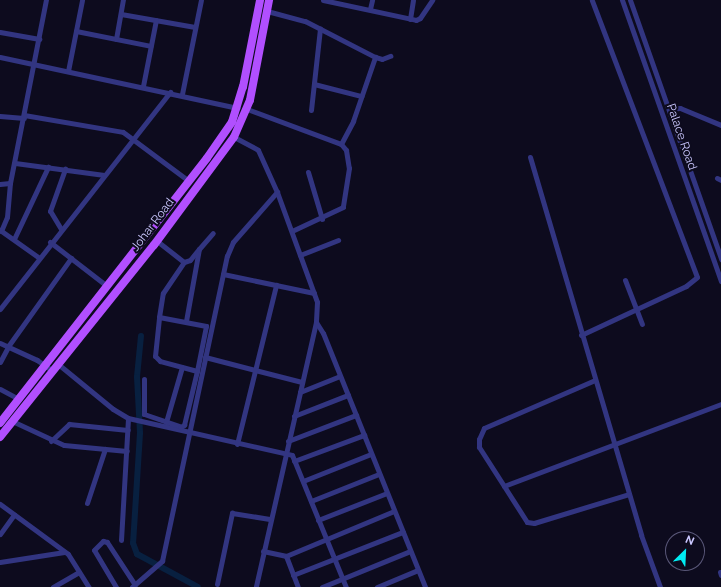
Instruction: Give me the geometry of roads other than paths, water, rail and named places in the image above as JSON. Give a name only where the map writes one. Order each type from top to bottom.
[{"type":"main road","name":"Johar Road","points":[[2,418],[19,399],[189,181],[232,122],[238,108],[260,0]]},
{"type":"main road","name":"Johar Road","points":[[0,437],[157,241],[234,137],[247,109],[269,0]]},
{"type":"street","points":[[38,257],[0,230],[7,218],[10,183],[46,0]]},
{"type":"street","points":[[68,71],[82,0]]},
{"type":"street","points":[[116,39],[123,0]]},
{"type":"street","points":[[182,94],[201,0]]},
{"type":"street","points":[[326,0],[410,19],[420,18],[432,0]]},
{"type":"street","points":[[370,9],[372,0]]},
{"type":"street","points":[[410,19],[413,0]]},
{"type":"street","points":[[582,335],[694,281],[696,273],[592,0]]},
{"type":"street","name":"Palace Road","points":[[622,0],[721,281]]},
{"type":"street","name":"Palace Road","points":[[630,0],[719,248],[721,259]]},
{"type":"street","points":[[267,11],[286,14],[320,28],[375,57],[382,59],[390,56]]},
{"type":"street","points":[[121,14],[195,27]]},
{"type":"street","points":[[143,86],[156,20]]},
{"type":"street","points":[[311,110],[320,28]]},
{"type":"street","points":[[76,31],[150,46]]},
{"type":"street","points":[[0,32],[39,39]]},
{"type":"street","points":[[0,57],[182,94],[238,108]]},
{"type":"street","points":[[341,144],[353,121],[375,57]]},
{"type":"street","points":[[314,84],[361,96]]},
{"type":"street","points":[[0,309],[38,257],[170,92]]},
{"type":"street","points":[[669,109],[680,108],[721,125]]},
{"type":"street","points":[[247,109],[341,144],[346,150],[349,168],[343,207],[322,219],[292,231]]},
{"type":"street","points":[[0,116],[24,117],[124,132],[189,181]]},
{"type":"street","points":[[234,137],[258,150],[277,192],[317,302],[316,322],[270,519],[256,587]]},
{"type":"street","points":[[530,157],[629,494],[660,587]]},
{"type":"street","points":[[15,163],[104,174]]},
{"type":"street","points":[[14,239],[48,167]]},
{"type":"street","points":[[61,228],[50,211],[65,169]]},
{"type":"street","points":[[308,172],[322,219]]},
{"type":"street","points":[[0,184],[10,183]]},
{"type":"street","points":[[116,587],[94,550],[103,541],[107,542],[134,586],[159,566],[205,357],[233,242],[277,192]]},
{"type":"street","points":[[197,371],[160,361],[155,356],[159,317],[163,293],[184,262],[190,260],[213,233]]},
{"type":"street","points":[[300,255],[338,240]]},
{"type":"street","points":[[157,241],[184,262]]},
{"type":"street","points":[[50,242],[107,286]]},
{"type":"street","points":[[710,251],[719,248]]},
{"type":"street","points":[[186,321],[199,249]]},
{"type":"street","points":[[0,362],[9,346],[71,258]]},
{"type":"street","points":[[224,274],[314,293]]},
{"type":"street","points":[[625,280],[642,324]]},
{"type":"street","points":[[237,444],[276,285]]},
{"type":"street","points":[[144,379],[143,412],[166,422],[184,425],[207,328],[205,325],[159,317]]},
{"type":"street","points":[[316,322],[323,333],[425,587]]},
{"type":"street","points":[[0,344],[9,346],[52,371]]},
{"type":"street","points":[[205,357],[302,382]]},
{"type":"street","points":[[58,364],[113,409],[128,418],[189,434],[292,455],[346,587]]},
{"type":"street","points":[[166,422],[182,367]]},
{"type":"street","points":[[300,392],[340,376]]},
{"type":"street","points":[[595,380],[484,428],[479,439],[479,447],[524,519],[531,523],[629,494]]},
{"type":"street","points":[[0,389],[19,399]]},
{"type":"street","points":[[294,416],[348,395]]},
{"type":"street","points":[[504,486],[614,443],[721,404]]},
{"type":"street","points":[[288,440],[356,415]]},
{"type":"street","points":[[121,540],[128,418]]},
{"type":"street","points":[[12,421],[51,441],[64,445],[127,452]]},
{"type":"street","points":[[51,441],[69,424],[128,430]]},
{"type":"street","points":[[294,461],[364,435]]},
{"type":"street","points":[[87,503],[105,449]]},
{"type":"street","points":[[303,481],[372,454]]},
{"type":"street","points":[[311,501],[379,474]]},
{"type":"street","points":[[318,520],[387,493]]},
{"type":"street","points":[[0,504],[64,552],[89,587]]},
{"type":"street","points":[[263,552],[286,556],[394,511]]},
{"type":"street","points":[[217,584],[232,513],[270,519]]},
{"type":"street","points":[[0,534],[14,516]]},
{"type":"street","points":[[293,575],[403,532]]},
{"type":"street","points":[[322,587],[410,551]]},
{"type":"street","points":[[0,562],[64,552]]},
{"type":"street","points":[[286,556],[298,587]]},
{"type":"street","points":[[377,587],[418,570]]},
{"type":"street","points":[[53,587],[79,572]]},
{"type":"waterway","points":[[141,336],[137,377],[140,433],[133,543],[137,554],[198,587]]}]
